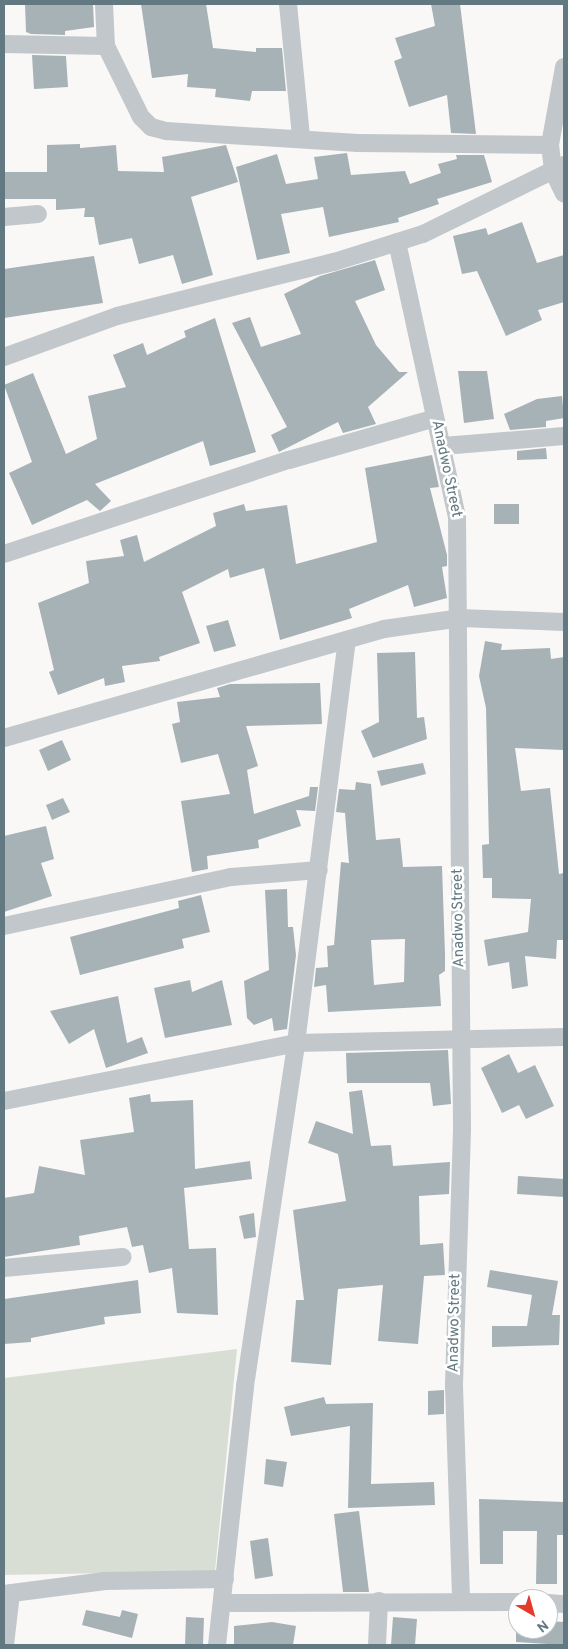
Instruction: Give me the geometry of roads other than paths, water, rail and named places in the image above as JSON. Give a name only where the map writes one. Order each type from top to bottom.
[{"type":"street","points":[[104,4],[106,46],[141,117],[151,127],[182,134],[423,145],[550,145]]},
{"type":"street","points":[[288,4],[301,138]]},
{"type":"street","points":[[4,44],[106,46]]},
{"type":"street","points":[[564,67],[550,145],[559,168],[564,194]]},
{"type":"street","points":[[4,357],[117,316],[396,242],[468,216],[559,168]]},
{"type":"street","points":[[4,217],[38,214]]},
{"type":"street","name":"Anadwo Street","points":[[396,242],[435,418],[443,446],[457,518],[461,618],[456,779],[461,1037],[454,1396],[461,1600]]},
{"type":"street","points":[[4,554],[290,460],[435,418]]},
{"type":"street","points":[[443,446],[564,436]]},
{"type":"street","points":[[4,738],[347,640],[432,620],[461,618],[564,622]]},
{"type":"street","points":[[217,1645],[245,1386],[296,1043],[347,640]]},
{"type":"street","points":[[4,926],[222,879],[319,870]]},
{"type":"street","points":[[4,1101],[296,1043],[461,1037],[564,1037]]},
{"type":"street","points":[[4,1268],[122,1257]]},
{"type":"street","points":[[5,1645],[7,1594],[105,1582],[225,1579]]},
{"type":"street","points":[[222,1603],[461,1600],[508,1602]]},
{"type":"street","points":[[377,1645],[379,1601]]}]
